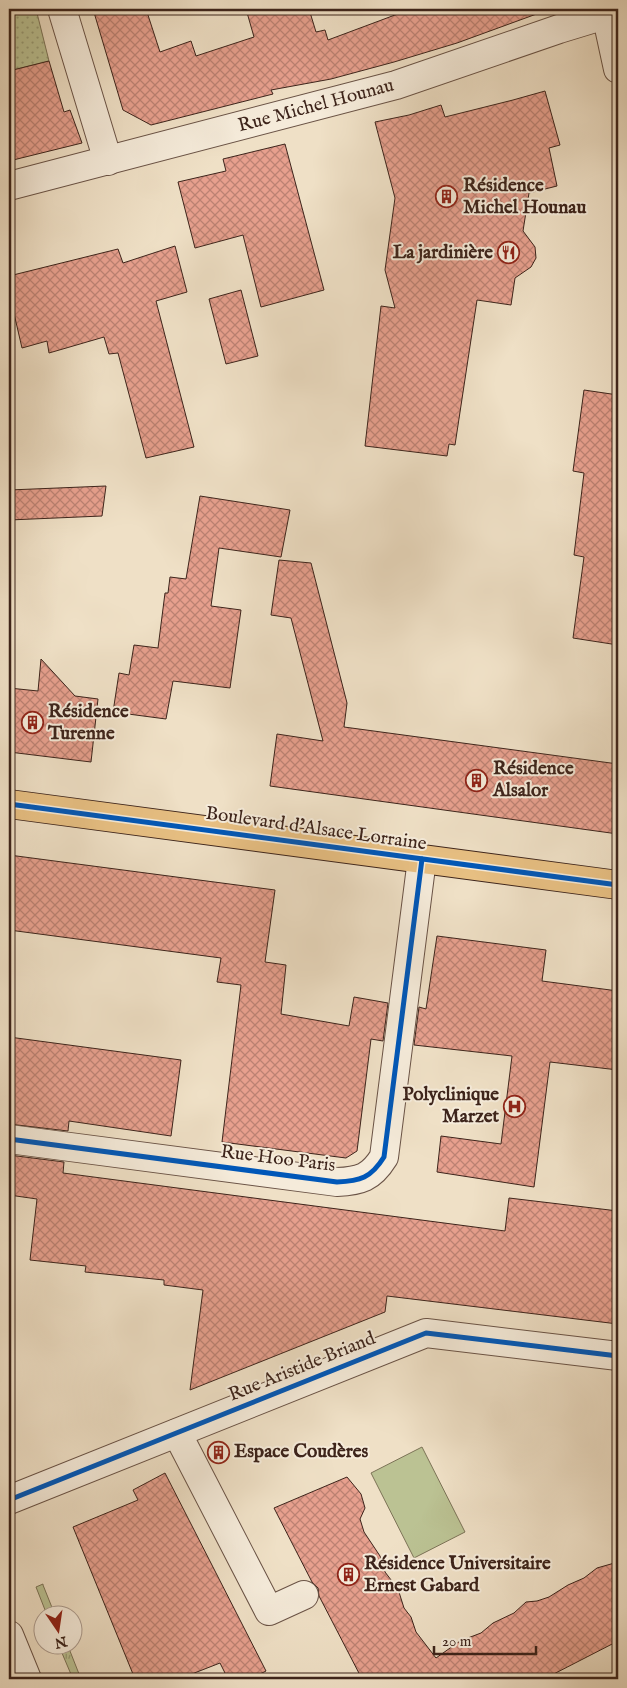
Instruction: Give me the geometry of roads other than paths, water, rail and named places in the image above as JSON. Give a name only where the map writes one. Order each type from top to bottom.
[{"type":"main road","name":"Boulevard d'Alsace Lorraine","points":[[9,804],[618,885]]},
{"type":"street","points":[[62,9],[108,161]]},
{"type":"street","points":[[610,11],[618,69]]},
{"type":"street","name":"Rue Michel Hounau","points":[[9,186],[396,85],[610,11]]},
{"type":"street","name":"Rue Hoo Paris","points":[[9,1140],[336,1182],[365,1178],[376,1170],[384,1157],[422,859]]},
{"type":"street","name":"Rue Aristide Briand","points":[[9,1500],[426,1333],[618,1356]]},
{"type":"street","points":[[177,1433],[269,1611],[304,1596]]},
{"type":"street","points":[[9,1635],[27,1679]]},
{"type":"place","name":"Résidence Michel Hounau","points":[[447,197]]},
{"type":"place","name":"La jardinière","points":[[509,253]]},
{"type":"place","name":"Résidence Turenne","points":[[32,723]]},
{"type":"place","name":"Résidence Alsalor","points":[[477,780]]},
{"type":"place","name":"Polyclinique Marzet","points":[[515,1106]]},
{"type":"place","name":"Espace Coudères","points":[[218,1452]]},
{"type":"place","name":"Résidence Universitaire Ernest Gabard","points":[[348,1575]]}]
